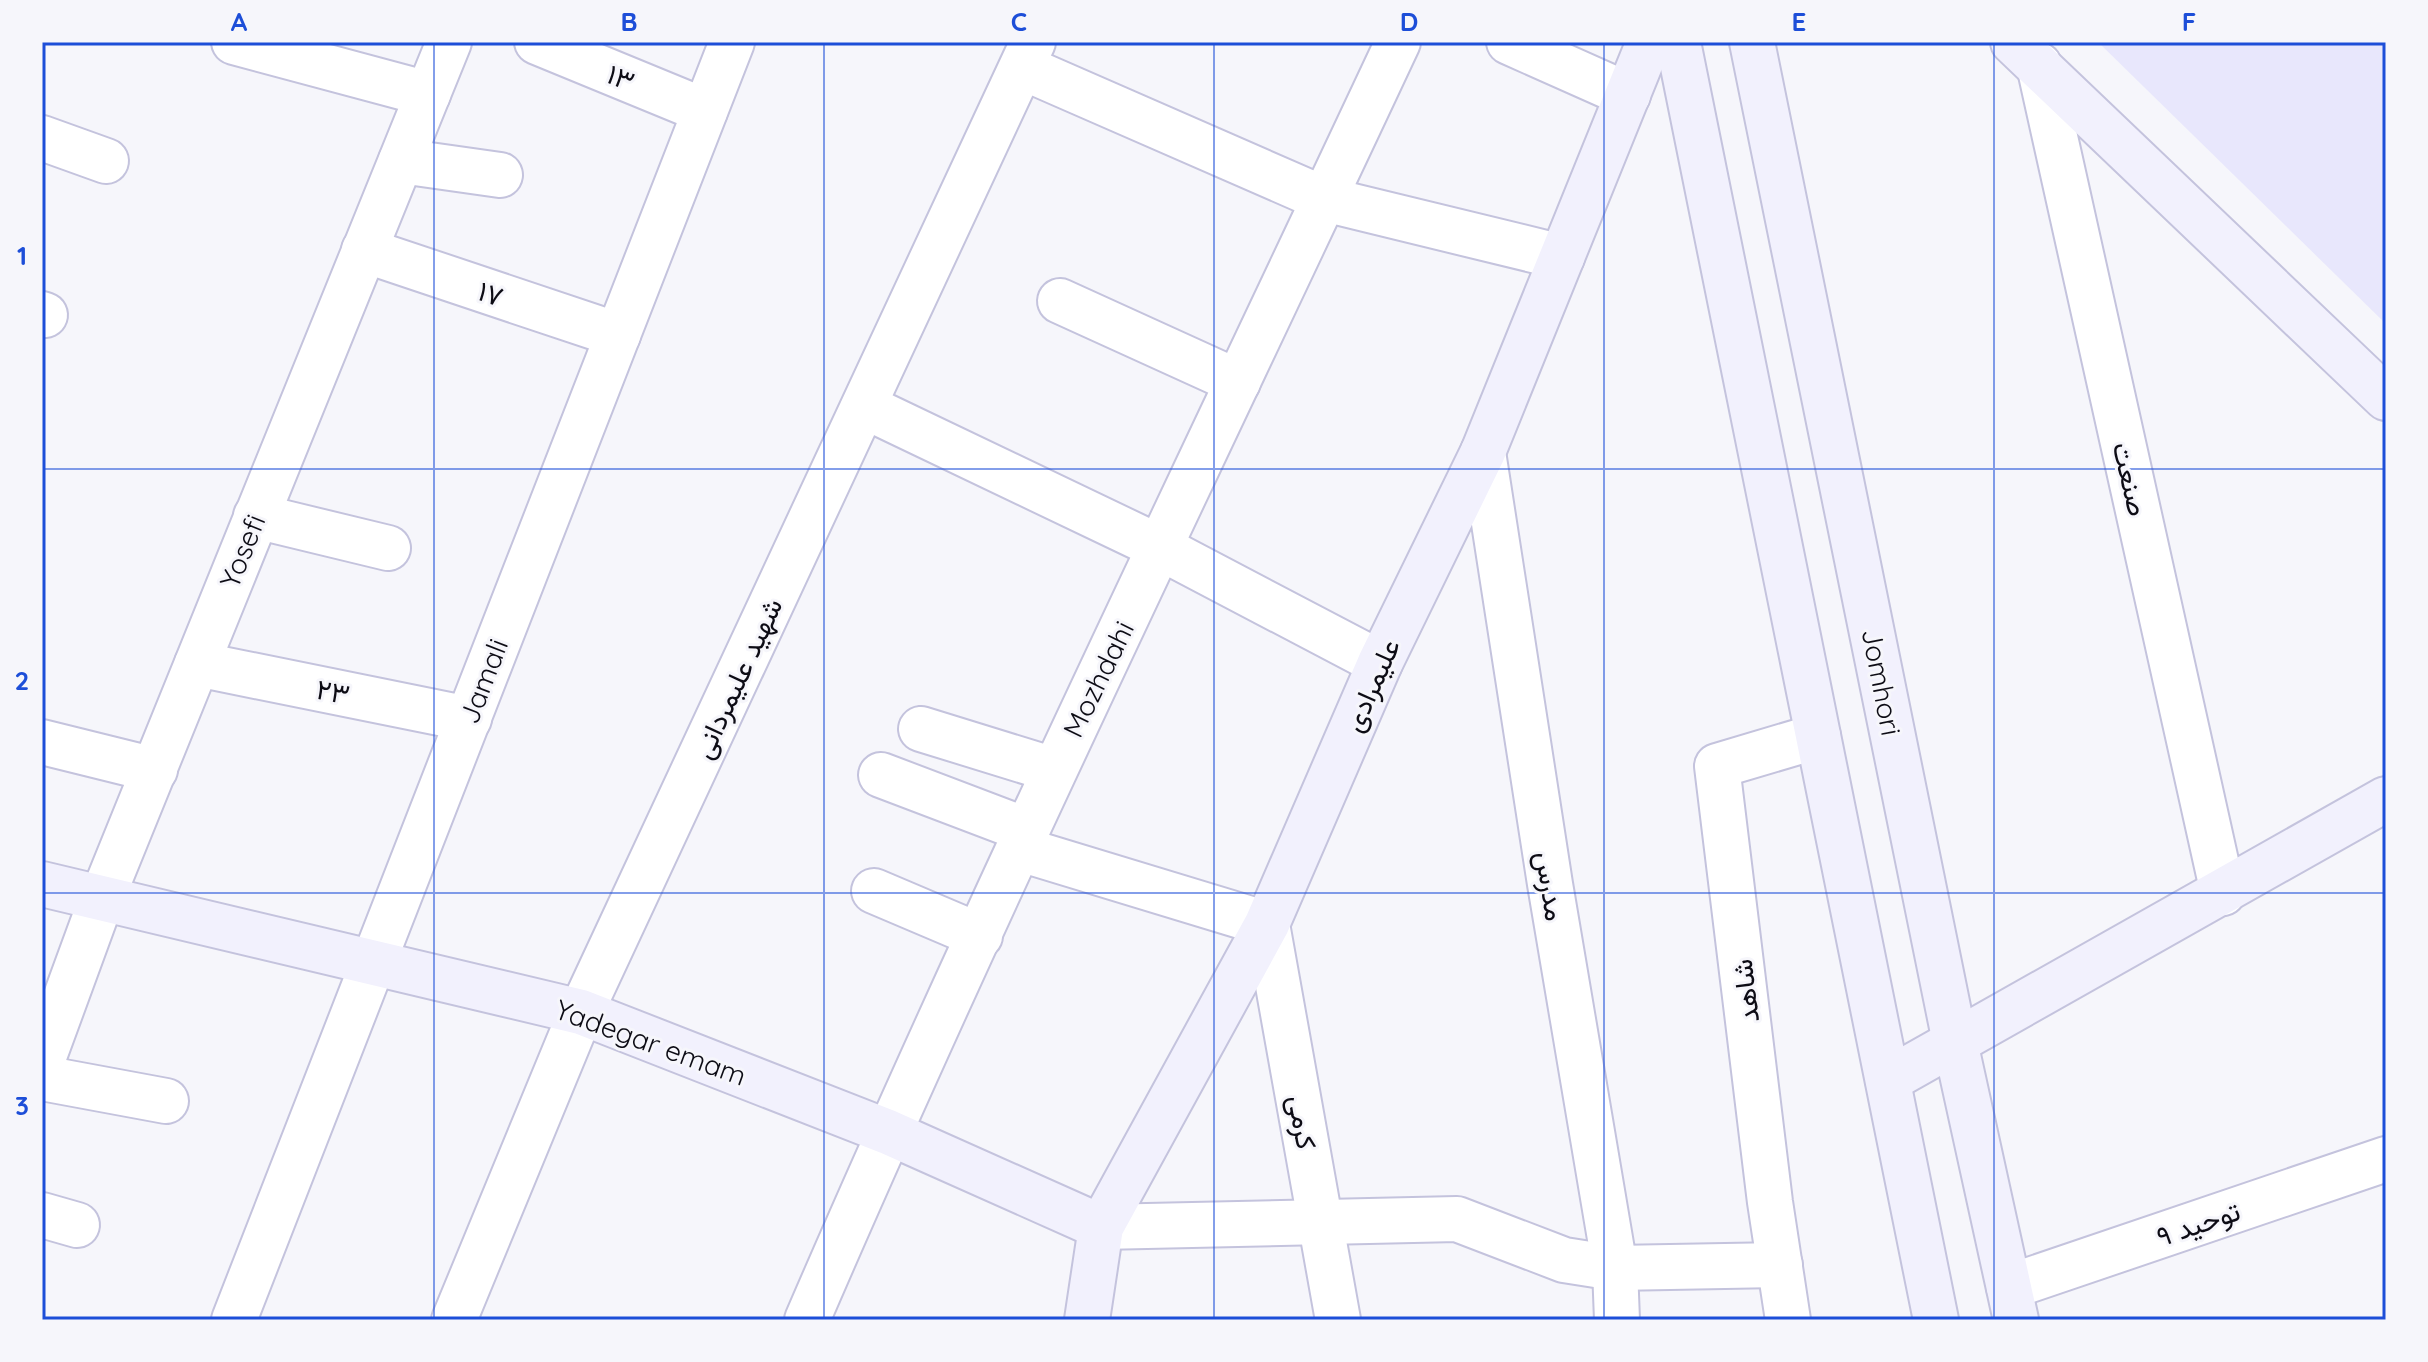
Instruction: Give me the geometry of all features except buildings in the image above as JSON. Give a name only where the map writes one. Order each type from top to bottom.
[{"type":"street","points":[[234,42],[428,94]]},
{"type":"street","name":"Yosefi","points":[[42,1062],[102,898],[449,42]]},
{"type":"street","name":"۱۳","points":[[537,42],[705,111]]},
{"type":"street","name":"Jamali","points":[[234,1320],[732,42]]},
{"type":"street","name":"Mozhdahi","points":[[807,1320],[888,1132],[1054,770],[1398,42]]},
{"type":"street","points":[[1509,42],[1628,95]]},
{"type":"street","name":"علیمرادی","points":[[1087,1320],[1101,1227],[1267,924],[1380,663],[1483,452],[1649,42]]},
{"type":"street","points":[[1678,42],[1936,1320]]},
{"type":"street","name":"Jomhori","points":[[1752,42],[1955,1042],[2013,1304]]},
{"type":"street","points":[[2026,54],[2386,398]]},
{"type":"street","name":"صنعت","points":[[2026,54],[2223,893]]},
{"type":"street","points":[[1027,55],[1324,199],[1562,257]]},
{"type":"street","name":"شهید علیمردانی","points":[[462,1318],[581,1012],[1027,55]]},
{"type":"street","points":[[42,138],[106,161]]},
{"type":"street","points":[[401,161],[500,175]]},
{"type":"street","name":"۱۷","points":[[364,250],[618,335]]},
{"type":"street","points":[[1060,301],[1238,382]]},
{"type":"street","points":[[864,406],[1161,548],[1380,663]]},
{"type":"street","name":"مدرس","points":[[1483,452],[1550,884],[1615,1268],[1617,1320]]},
{"type":"street","points":[[256,516],[388,548]]},
{"type":"street","name":"۲۳","points":[[197,664],[469,719]]},
{"type":"street","points":[[921,729],[1054,770]]},
{"type":"street","name":"شاهد","points":[[1788,1320],[1717,766],[1818,736]]},
{"type":"street","points":[[42,742],[155,770]]},
{"type":"street","points":[[881,775],[1023,839],[1267,924]]},
{"type":"street","points":[[1888,1080],[2386,799]]},
{"type":"street","name":"Yadegar emam","points":[[42,884],[581,1012],[888,1132],[1101,1227]]},
{"type":"street","points":[[874,891],[980,936]]},
{"type":"street","name":"کرمی","points":[[1267,924],[1338,1320]]},
{"type":"street","points":[[42,1078],[166,1101]]},
{"type":"street","name":"توحید ۹","points":[[2013,1304],[2386,1159]]},
{"type":"street","points":[[1101,1227],[1457,1219],[1564,1260],[1615,1268],[1780,1265]]},
{"type":"shaded area","points":[[2098,42],[2386,42],[2386,324]]}]
